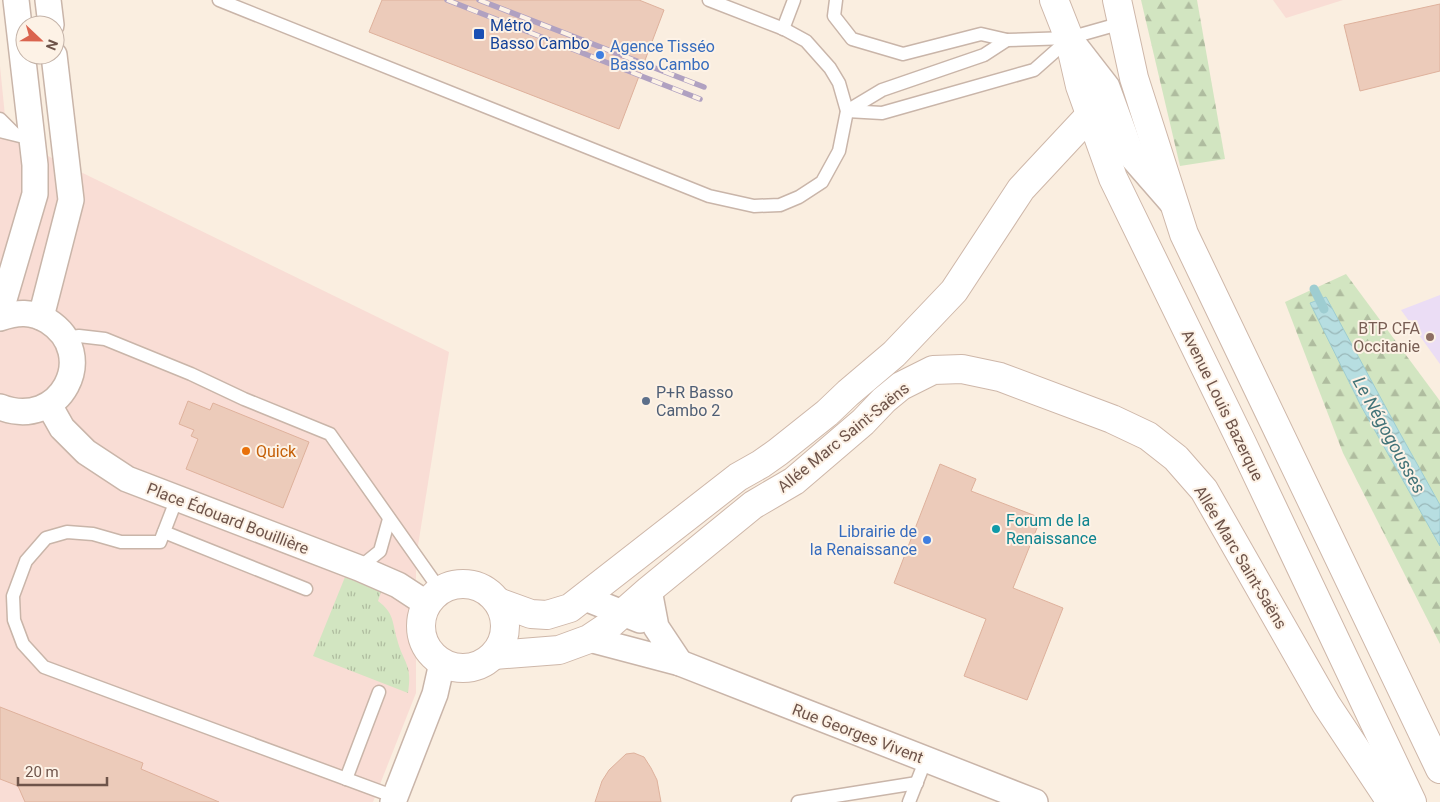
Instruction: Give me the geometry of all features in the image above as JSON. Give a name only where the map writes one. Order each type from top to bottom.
[{"type":"street","points":[[0,313],[36,194],[23,137],[16,0]]},
{"type":"street","points":[[48,0],[50,15]]},
{"type":"street","name":"Avenue Louis Bazerque","points":[[1054,0],[1069,38],[1080,86],[1113,178],[1242,443],[1412,802]]},
{"type":"street","points":[[1120,12],[1134,78],[1184,234],[1440,769]]},
{"type":"street","points":[[1069,38],[1107,87],[1133,158],[1174,205]]},
{"type":"street","points":[[41,317],[71,200],[55,65]]},
{"type":"street","name":"Allée Marc Saint-Saëns","points":[[498,602],[531,614],[547,615],[570,608],[738,477],[778,452],[828,413],[848,393],[894,354],[954,291],[1021,189],[1090,115]]},
{"type":"street","points":[[0,318],[12,314],[27,313],[41,317],[55,326],[65,338],[71,352],[72,367],[68,382],[60,395],[49,405],[32,412],[13,412],[0,407]]},
{"type":"street","name":"Allée Marc Saint-Saëns","points":[[494,655],[559,650],[589,638],[607,627],[753,505],[794,481],[863,422],[884,400],[901,386],[933,370],[962,368],[1000,377],[1112,419],[1148,436],[1176,458],[1204,490],[1326,704],[1392,802]]},
{"type":"street","name":"Place Édouard Bouillière","points":[[49,405],[62,428],[86,452],[127,479],[359,568],[398,585],[434,597]]},
{"type":"street","points":[[468,583],[485,590],[498,602],[504,615],[506,630],[502,644],[494,655],[478,666],[460,668],[442,663],[430,652],[422,637],[421,620],[434,597],[449,585],[468,583]]},
{"type":"street","points":[[649,590],[656,627],[680,663]]},
{"type":"street","points":[[585,598],[656,627]]},
{"type":"street","name":"Rue Georges Vivent","points":[[589,638],[680,663],[1035,802]]},
{"type":"street","points":[[394,799],[435,694],[442,663]]},
{"type":"lane","points":[[219,0],[709,196],[754,206],[780,204],[799,197],[822,182],[839,151],[847,111],[839,83],[830,68],[806,41],[783,29],[709,0]]},
{"type":"lane","points":[[783,29],[794,0]]},
{"type":"lane","points":[[836,0],[834,16],[852,39],[903,54],[980,34],[1007,40],[1069,38]]},
{"type":"lane","points":[[847,111],[882,113],[1034,70],[1069,38],[1120,12]]},
{"type":"lane","points":[[847,111],[882,90],[984,55],[1007,40]]},
{"type":"lane","points":[[0,119],[23,137]]},
{"type":"lane","points":[[0,131],[23,137]]},
{"type":"lane","points":[[65,338],[79,336],[105,339],[330,434],[389,519],[434,597]]},
{"type":"lane","points":[[177,498],[160,542],[122,542],[93,534],[67,532],[46,538],[26,561],[13,596],[14,620],[23,644],[44,667],[346,779],[394,799]]},
{"type":"lane","points":[[359,568],[380,551],[389,519]]},
{"type":"lane","points":[[164,532],[306,589]]},
{"type":"lane","points":[[346,779],[379,692]]},
{"type":"lane","points":[[909,802],[926,759]]},
{"type":"lane","points":[[798,802],[917,782]]},
{"type":"shaded area","points":[[1273,0],[1343,0],[1286,18]]},
{"type":"shaded area","points":[[0,66],[7,136],[449,352],[416,558],[416,693],[373,802],[0,802]]},
{"type":"shaded area","name":"BTP CFA Occitanie","points":[[1440,295],[1440,364],[1401,310]]},
{"type":"green space","points":[[1141,0],[1197,0],[1225,159],[1180,166]]},
{"type":"green space","points":[[1346,274],[1440,401],[1440,644],[1343,453],[1285,302]]},
{"type":"green space","points":[[345,577],[381,592],[378,601],[387,609],[392,618],[399,647],[407,664],[409,676],[408,693],[313,656]]},
{"type":"water","points":[[1326,297],[1440,505],[1440,546],[1361,406],[1310,303]]},
{"type":"building","points":[[382,0],[639,0],[664,10],[619,129],[369,32]]},
{"type":"building","points":[[1440,4],[1440,71],[1360,91],[1344,25]]},
{"type":"building","points":[[188,401],[210,410],[213,403],[309,442],[283,508],[186,469],[198,439],[191,436],[194,430],[179,424]]},
{"type":"building","points":[[940,464],[976,479],[971,491],[1041,518],[1013,588],[1063,608],[1027,700],[964,676],[986,619],[894,583]]},
{"type":"building","points":[[0,707],[143,763],[141,769],[219,802],[25,802],[18,786],[0,779]]},
{"type":"building","points":[[634,753],[644,757],[651,768],[657,780],[661,802],[595,802],[602,781],[609,770],[626,754]]},
{"type":"waterway","name":"Le Négogousses","points":[[1314,289],[1324,309]]},
{"type":"railway","points":[[447,0],[700,99]]},
{"type":"railway","points":[[479,0],[704,87]]},
{"type":"place","name":"Métro Basso Cambo","points":[[479,34]]},
{"type":"place","name":"Agence Tisséo Basso Cambo","points":[[600,55]]},
{"type":"place","name":"BTP CFA Occitanie","points":[[1430,337]]},
{"type":"place","name":"P+R Basso Cambo 2","points":[[646,401]]},
{"type":"place","name":"Quick","points":[[246,451]]},
{"type":"place","name":"Forum de la Renaissance","points":[[996,529]]},
{"type":"place","name":"Librairie de la Renaissance","points":[[927,540]]}]
